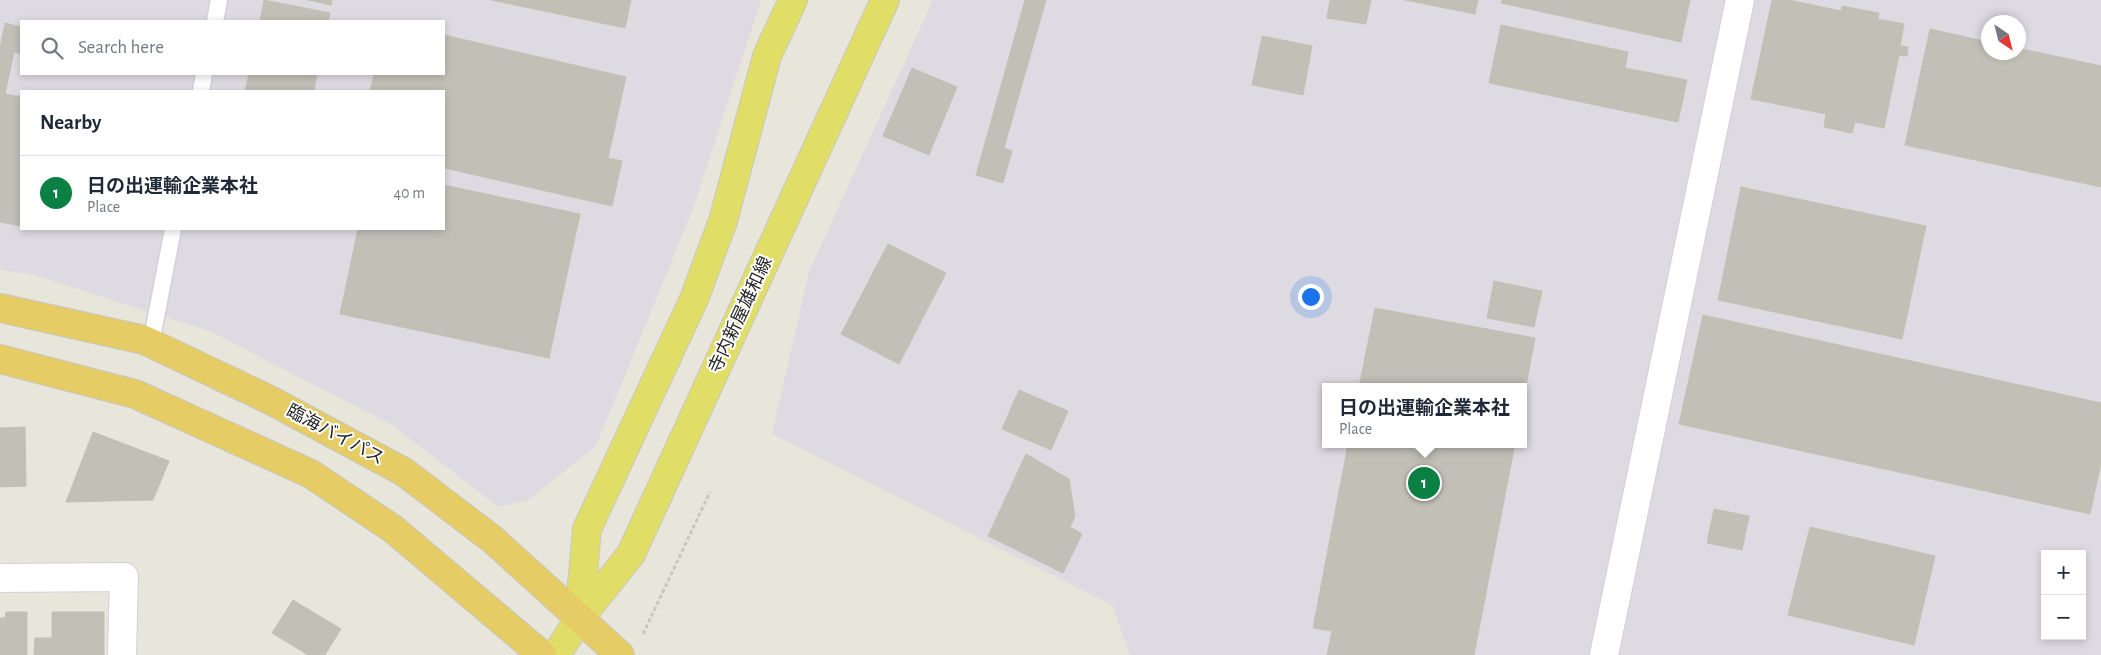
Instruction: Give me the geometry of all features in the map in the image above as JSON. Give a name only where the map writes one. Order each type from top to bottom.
[{"type":"highway","name":"臨海バイパス","points":[[0,308],[144,340],[270,400],[404,472],[492,539],[620,655]]},
{"type":"highway","points":[[0,359],[135,394],[311,474],[394,529],[542,655]]},
{"type":"main road","name":"寺内新屋雄和線","points":[[579,619],[587,529],[694,299],[723,221],[767,56],[793,0]]},
{"type":"main road","name":"寺内新屋雄和線","points":[[556,655],[579,619],[631,554],[886,0]]},
{"type":"street","points":[[1604,655],[1740,0]]},
{"type":"street","points":[[0,578],[124,577],[122,655]]},
{"type":"lane","points":[[215,20],[219,0]]},
{"type":"lane","points":[[201,90],[204,75]]},
{"type":"lane","points":[[150,343],[173,230]]},
{"type":"path","points":[[642,638],[710,492]]},
{"type":"shaded area","points":[[0,0],[761,0],[693,209],[596,446],[528,500],[499,507],[392,425],[212,332],[31,274],[0,270]]},
{"type":"shaded area","points":[[933,0],[2101,0],[2101,655],[1130,655],[1112,605],[772,434],[809,272]]},
{"type":"building","points":[[264,0],[330,13],[328,20],[260,20]]},
{"type":"building","points":[[308,0],[332,0],[331,5]]},
{"type":"building","points":[[491,0],[631,0],[625,28]]},
{"type":"building","points":[[1025,0],[1046,0],[1004,148],[1012,151],[1003,183],[976,175]]},
{"type":"building","points":[[1330,0],[1371,0],[1366,24],[1327,18]]},
{"type":"building","points":[[1405,0],[1478,0],[1475,14]]},
{"type":"building","points":[[1502,0],[1690,0],[1681,42],[1501,3]]},
{"type":"building","points":[[1772,0],[1789,0],[1841,11],[1842,6],[1879,13],[1878,19],[1904,24],[1900,46],[1908,47],[1907,56],[1899,55],[1884,128],[1855,122],[1852,133],[1824,127],[1826,114],[1751,99]]},
{"type":"building","points":[[5,23],[20,27],[20,54],[14,52],[5,94],[20,97],[20,226],[0,222],[0,48]]},
{"type":"building","points":[[1501,25],[1628,52],[1625,68],[1687,80],[1678,122],[1489,83]]},
{"type":"building","points":[[1930,29],[1981,40],[1981,60],[2026,60],[2026,50],[2101,66],[2101,187],[1905,145]]},
{"type":"building","points":[[445,35],[626,77],[608,158],[622,161],[612,206],[445,168],[445,90],[370,90],[374,75],[445,75]]},
{"type":"building","points":[[1262,36],[1312,46],[1303,95],[1252,85]]},
{"type":"building","points":[[912,68],[957,87],[929,155],[883,136]]},
{"type":"building","points":[[249,75],[317,75],[314,90],[245,90]]},
{"type":"building","points":[[445,185],[580,214],[549,358],[340,314],[358,230],[445,230]]},
{"type":"building","points":[[1741,187],[1926,226],[1902,339],[1718,300]]},
{"type":"building","points":[[888,244],[946,273],[899,364],[841,334]]},
{"type":"building","points":[[1494,281],[1542,291],[1534,327],[1487,318]]},
{"type":"building","points":[[1375,308],[1535,338],[1527,383],[1360,383]]},
{"type":"building","points":[[1703,315],[2101,403],[2101,463],[2090,514],[1679,424]]},
{"type":"building","points":[[1019,390],[1068,411],[1051,450],[1002,429]]},
{"type":"building","points":[[25,427],[26,486],[0,487],[0,428]]},
{"type":"building","points":[[93,432],[169,461],[153,500],[66,502]]},
{"type":"building","points":[[1347,448],[1514,448],[1474,655],[1327,655],[1332,631],[1313,628]]},
{"type":"building","points":[[1026,454],[1069,479],[1075,516],[1070,527],[1082,534],[1063,573],[988,536]]},
{"type":"building","points":[[1714,509],[1749,516],[1742,550],[1707,543]]},
{"type":"building","points":[[1810,527],[1935,556],[1914,645],[1788,615]]},
{"type":"building","points":[[293,600],[341,629],[325,655],[308,655],[272,633]]},
{"type":"building","points":[[6,612],[27,612],[27,655],[0,655],[0,618],[5,618]]},
{"type":"building","points":[[52,612],[104,612],[104,655],[34,655],[35,638],[52,638]]},
{"type":"place","name":"日の出運輸企業本社","points":[[1424,483]]}]
